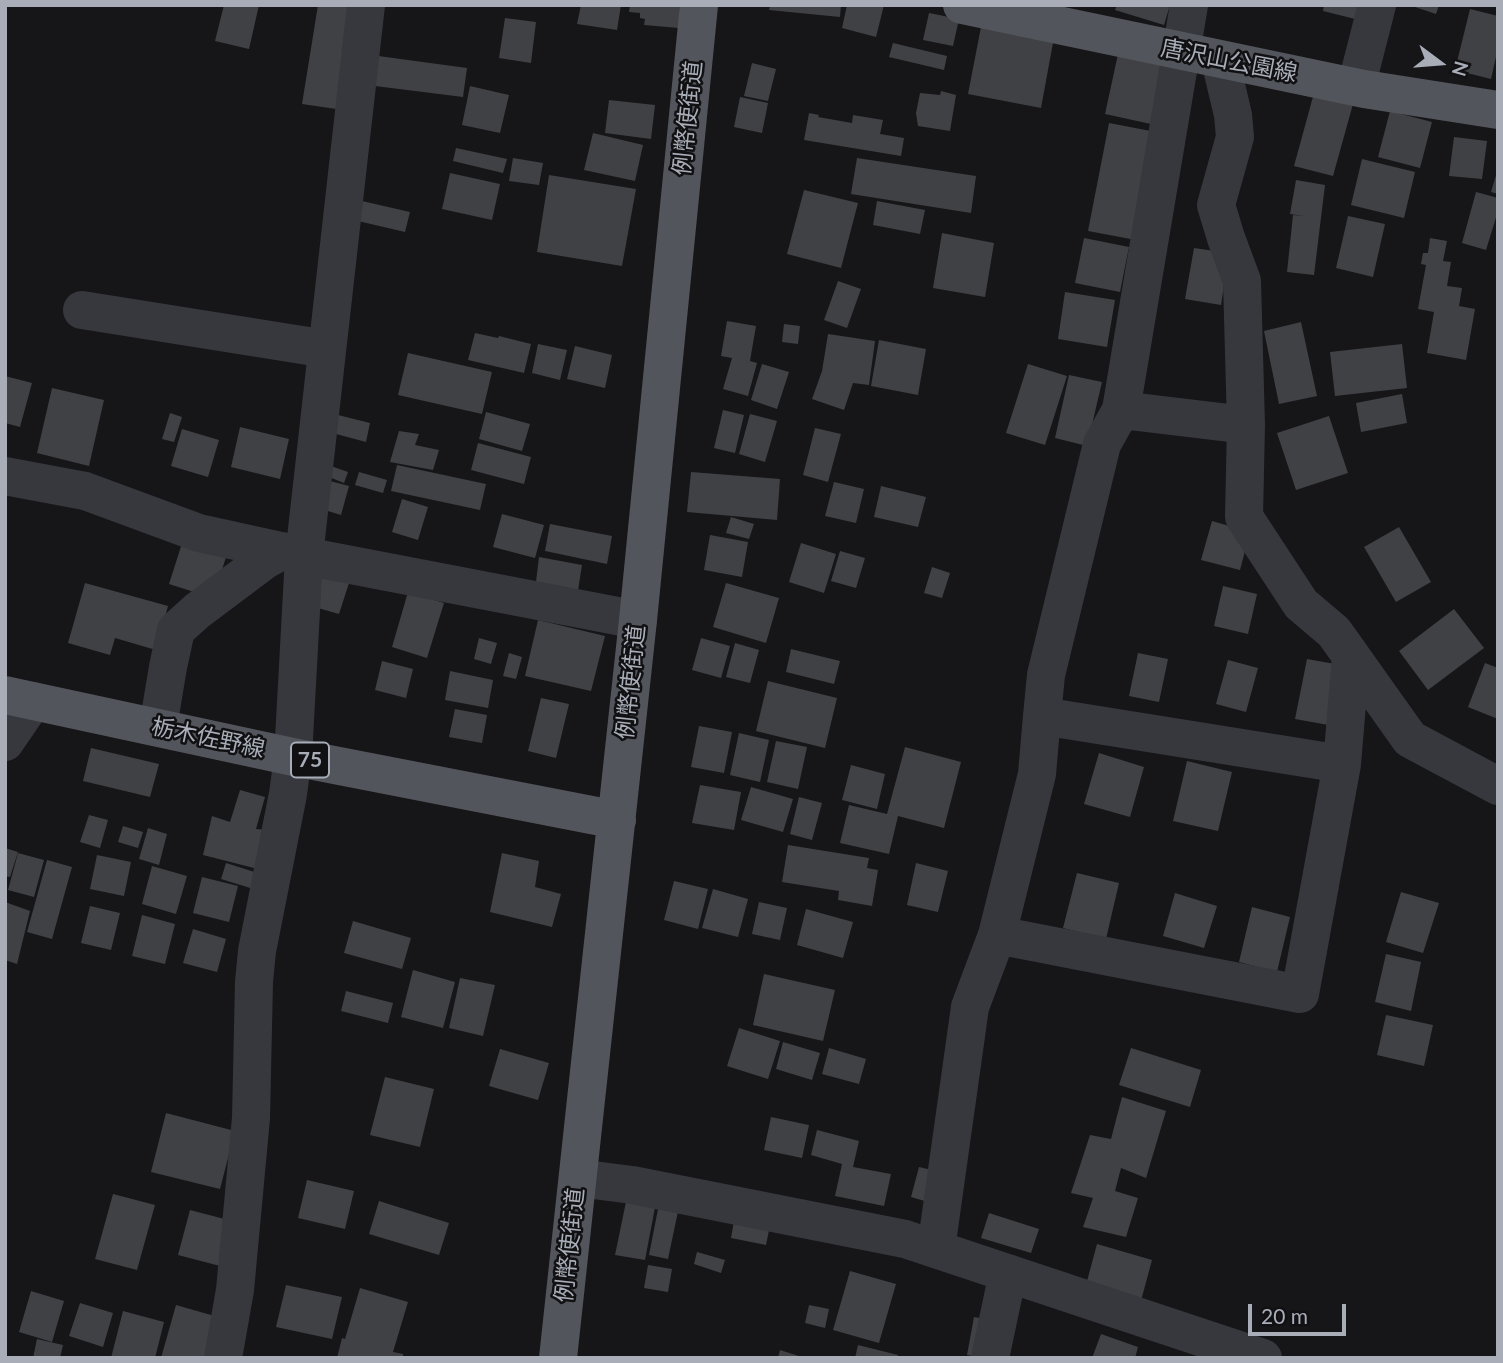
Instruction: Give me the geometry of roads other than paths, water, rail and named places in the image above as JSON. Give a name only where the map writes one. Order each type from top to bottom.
[{"type":"main road","name":"例幣使街道","points":[[558,1358],[638,620],[699,5]]},
{"type":"main road","name":"唐沢山公園線","points":[[962,5],[1356,87],[1498,110]]},
{"type":"main road","name":"栃木佐野線","points":[[19,698],[293,757],[617,820]]},
{"type":"street","points":[[223,1358],[235,1290],[251,1118],[257,951],[293,757],[293,553],[327,349],[366,5]]},
{"type":"street","points":[[936,1249],[970,1007],[997,935],[1037,774],[1046,675],[1102,444],[1121,410],[1189,5]]},
{"type":"street","points":[[1356,87],[1377,5]]},
{"type":"street","points":[[1220,60],[1233,115],[1235,137],[1216,205],[1242,281],[1246,425],[1244,517],[1301,604],[1334,632],[1410,738],[1498,786]]},
{"type":"street","points":[[82,310],[327,349]]},
{"type":"street","points":[[1121,410],[1246,425]]},
{"type":"street","points":[[5,476],[85,491],[199,533],[638,620]]},
{"type":"street","points":[[158,727],[176,630],[265,560],[293,553]]},
{"type":"street","points":[[997,935],[1300,994],[1342,764],[1351,656]]},
{"type":"street","points":[[5,742],[19,698]]},
{"type":"street","points":[[1042,716],[1342,764]]},
{"type":"street","points":[[578,1178],[632,1185],[905,1239],[1263,1358]]},
{"type":"street","points":[[990,1358],[1008,1273]]}]
